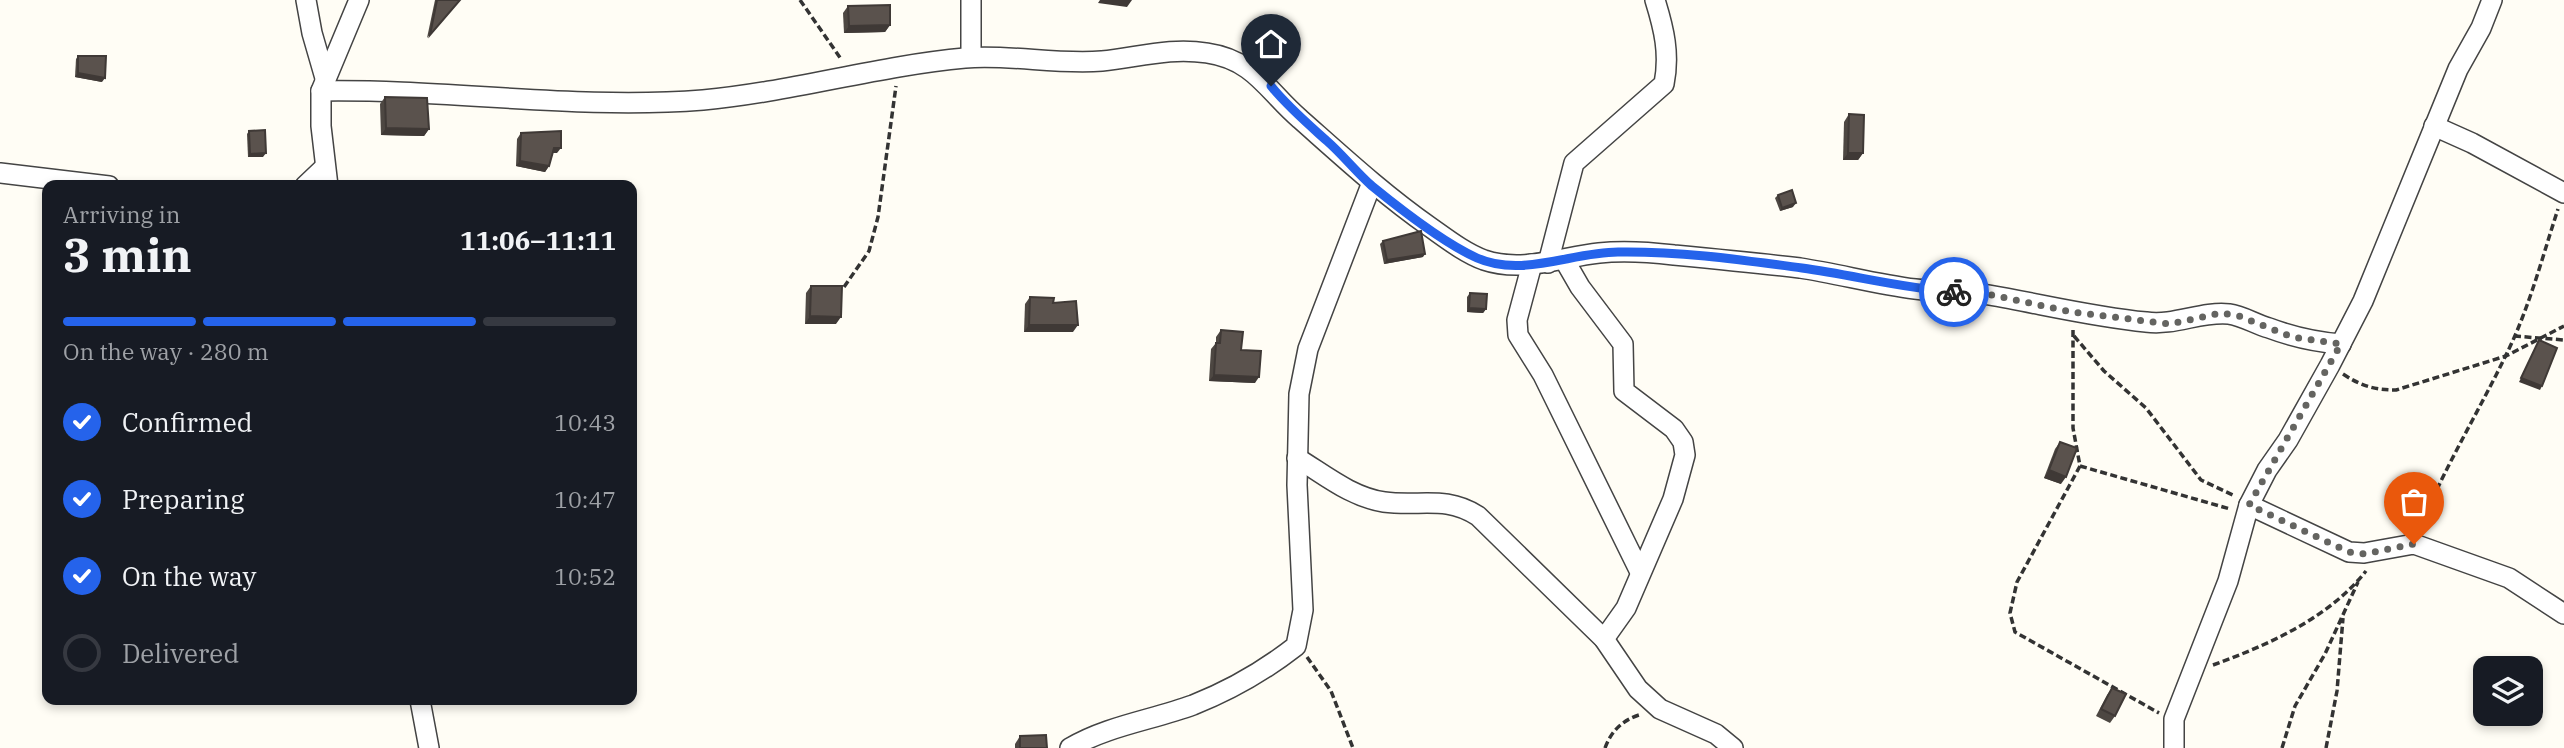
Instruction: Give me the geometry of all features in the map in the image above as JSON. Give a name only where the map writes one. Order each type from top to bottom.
[{"type":"street","points":[[306,0],[323,84],[327,176]]},
{"type":"street","points":[[323,84],[359,0]]},
{"type":"street","points":[[971,0],[971,57]]},
{"type":"street","points":[[1640,572],[1543,375],[1518,335],[1517,320],[1549,262],[1574,163],[1664,84],[1668,65],[1666,37],[1655,0]]},
{"type":"street","points":[[2174,748],[2174,719],[2228,581],[2247,509],[2330,365],[2363,301],[2434,126],[2492,0]]},
{"type":"street","points":[[323,84],[600,103],[657,103],[789,89],[899,67],[971,57],[1066,62],[1101,61],[1161,50],[1217,54],[1241,64],[1271,86],[1295,116],[1327,141],[1371,185],[1476,257],[1494,263],[1549,262],[1616,251],[1693,257],[1804,269],[1914,289],[1987,294],[2072,312],[2170,324],[2221,313],[2239,316],[2292,337],[2341,344]]},
{"type":"street","points":[[2434,126],[2472,143],[2564,193]]},
{"type":"street","points":[[0,173],[59,180]]},
{"type":"street","points":[[1070,748],[1098,735],[1193,704],[1263,673],[1296,646],[1303,610],[1297,458],[1299,394],[1308,349],[1371,185]]},
{"type":"street","points":[[1549,262],[1580,287],[1623,344],[1624,391],[1674,429],[1683,442],[1682,471],[1626,608],[1604,639]]},
{"type":"street","points":[[1297,458],[1354,494],[1384,502],[1444,502],[1462,506],[1478,516],[1604,639],[1638,689],[1660,709],[1716,734],[1733,748]]},
{"type":"street","points":[[2247,509],[2349,552],[2364,554],[2414,544],[2509,578],[2564,614]]},
{"type":"street","points":[[421,705],[429,748]]},
{"type":"path","points":[[800,0],[854,76]]},
{"type":"path","points":[[844,287],[859,268],[872,240],[899,67]]},
{"type":"path","points":[[2414,544],[2434,492],[2506,356],[2526,309],[2564,193]]},
{"type":"path","points":[[2072,312],[2073,428],[2080,466],[2017,582],[2010,623],[2015,632],[2026,639],[2174,719]]},
{"type":"path","points":[[2330,365],[2359,385],[2378,390],[2396,390],[2506,356],[2564,326]]},
{"type":"path","points":[[2073,334],[2104,371],[2146,408],[2201,480],[2247,509]]},
{"type":"path","points":[[2514,336],[2564,340]]},
{"type":"path","points":[[2080,466],[2247,509]]},
{"type":"path","points":[[2192,673],[2247,653],[2295,628],[2341,598],[2384,548]]},
{"type":"path","points":[[2282,748],[2295,706],[2325,654],[2359,580]]},
{"type":"path","points":[[2326,748],[2337,691],[2343,615]]},
{"type":"path","points":[[1296,646],[1317,667],[1331,691],[1353,748]]},
{"type":"path","points":[[1605,748],[1608,739],[1625,719],[1660,709]]},
{"type":"building","points":[[437,0],[460,0],[430,35]]},
{"type":"building","points":[[890,5],[890,25],[849,26],[848,6]]},
{"type":"building","points":[[78,56],[106,56],[105,78],[78,73]]},
{"type":"building","points":[[385,97],[427,98],[429,129],[386,128]]},
{"type":"building","points":[[1849,114],[1864,115],[1863,153],[1848,153]]},
{"type":"building","points":[[265,130],[266,153],[250,154],[249,131]]},
{"type":"building","points":[[561,131],[561,148],[554,148],[549,166],[520,161],[521,133]]},
{"type":"building","points":[[1792,190],[1796,203],[1782,208],[1778,195]]},
{"type":"building","points":[[1421,231],[1425,254],[1387,260],[1383,241]]},
{"type":"building","points":[[811,286],[842,286],[841,317],[810,316]]},
{"type":"building","points":[[1470,293],[1487,294],[1486,309],[1469,308]]},
{"type":"building","points":[[1030,297],[1054,298],[1053,303],[1076,301],[1078,325],[1029,325]]},
{"type":"building","points":[[1221,330],[1243,332],[1241,350],[1261,351],[1259,377],[1214,375],[1216,343],[1220,343]]},
{"type":"building","points":[[2539,340],[2557,348],[2542,386],[2521,378]]},
{"type":"building","points":[[2060,442],[2077,448],[2066,477],[2049,470]]},
{"type":"building","points":[[2112,688],[2126,694],[2115,716],[2101,709]]},
{"type":"building","points":[[1046,735],[1047,748],[1020,748],[1020,736]]},
{"type":"way so far","points":[[1954,292],[1987,294],[2022,303],[2147,323],[2170,324],[2221,313],[2239,316],[2292,337],[2341,344],[2249,505],[2349,552],[2364,554],[2402,544],[2414,544]]},
{"type":"route","points":[[1271,86],[1295,116],[1327,141],[1371,185],[1448,240],[1476,257],[1494,263],[1548,263],[1616,251],[1655,253],[1804,269],[1881,284],[1954,292]]}]
